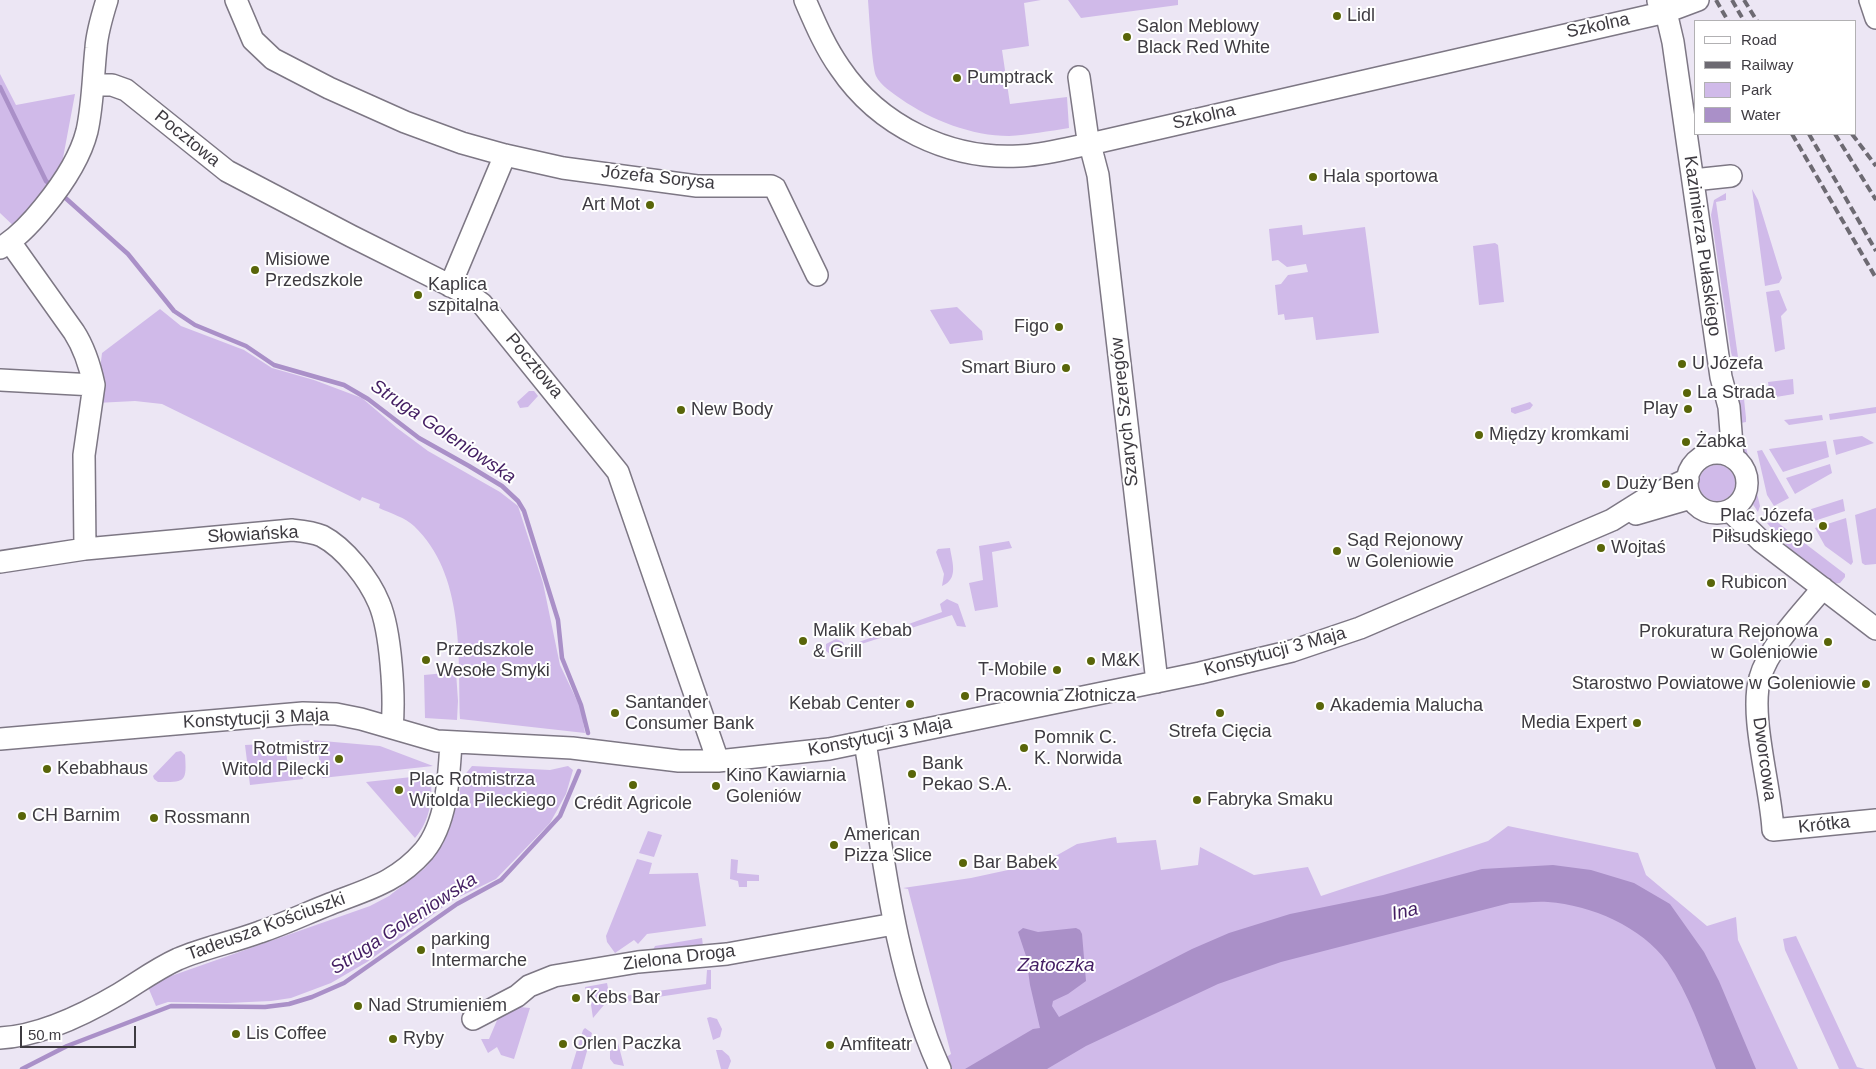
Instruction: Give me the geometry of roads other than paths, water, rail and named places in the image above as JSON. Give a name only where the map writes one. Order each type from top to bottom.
[{"type":"street","points":[[85,549],[84,454],[94,385],[88,359],[80,340],[37,277],[5,245],[50,200],[64,181],[86,133],[94,85],[96,47],[107,0]]},
{"type":"street","name":"Józefa Sorysa","points":[[236,0],[253,40],[272,59],[329,88],[405,122],[505,155],[563,168],[698,186],[766,184],[771,186],[775,188],[817,275]]},
{"type":"street","name":"Szkolna","points":[[805,0],[832,56],[853,86],[878,110],[918,136],[946,148],[992,156],[1019,156],[1090,144],[1662,6],[1698,0]]},
{"type":"street","points":[[1870,0],[1876,18]]},
{"type":"street","name":"Kazimierza Pułaskiego","points":[[1662,6],[1673,42],[1721,376],[1724,456]]},
{"type":"street","name":"Szarych Szeregów","points":[[1079,77],[1090,144],[1098,175],[1157,682]]},
{"type":"street","name":"Pocztowa","points":[[94,85],[112,85],[126,90],[227,171],[482,304],[618,472],[718,761]]},
{"type":"street","points":[[450,286],[505,155]]},
{"type":"street","points":[[1693,180],[1731,176]]},
{"type":"street","points":[[0,380],[94,385]]},
{"type":"street","points":[[1724,456],[1742,466],[1747,476],[1747,488],[1736,505],[1722,513],[1708,512],[1702,509],[1690,489],[1696,462],[1724,456]]},
{"type":"street","name":"Konstytucji 3 Maja","points":[[0,739],[303,713],[336,714],[451,742],[572,748],[653,758],[718,761],[829,749],[1157,682],[1292,651],[1360,628],[1612,520],[1647,498],[1690,489]]},
{"type":"street","points":[[1736,505],[1772,533],[1790,563],[1876,629]]},
{"type":"street","name":"Słowiańska","points":[[0,562],[85,549],[292,530],[313,533],[329,540],[339,548],[356,568],[379,604],[392,679],[394,706],[392,728]]},
{"type":"street","name":"Dworcowa","points":[[1773,830],[1757,713],[1760,679],[1781,642],[1823,588]]},
{"type":"street","name":"Tadeusza Kościuszki","points":[[0,1038],[11,1038],[65,1020],[121,993],[157,969],[180,958],[261,932],[378,887],[396,876],[425,850],[440,819],[448,780],[451,742]]},
{"type":"street","points":[[865,742],[894,924],[920,1020],[939,1067]]},
{"type":"street","name":"Krótka","points":[[1773,830],[1876,820]]},
{"type":"street","name":"Zielona Droga","points":[[473,1019],[517,996],[529,986],[554,976],[638,962],[727,954],[894,924]]},
{"type":"water","points":[[1553,865],[1591,870],[1634,883],[1670,904],[1704,952],[1719,981],[1756,1069],[1716,1069],[1695,1014],[1675,974],[1656,949],[1644,938],[1630,928],[1598,913],[1564,904],[1539,902],[1510,903],[1281,962],[1218,984],[1086,1046],[1047,1069],[965,1069],[1033,1029],[1040,1028],[1030,985],[1026,956],[1018,932],[1023,928],[1038,932],[1076,928],[1082,934],[1086,981],[1068,994],[1053,1001],[1052,1006],[1059,1017],[1192,949],[1229,933],[1290,914],[1383,895],[1482,869]]},
{"type":"waterway","name":"Struga Goleniowska","points":[[0,87],[46,181],[53,187]]},
{"type":"waterway","name":"Struga Goleniowska","points":[[61,194],[128,254],[174,311],[195,325],[246,346],[274,365],[344,385],[368,399],[419,438],[502,486],[518,501],[524,511],[558,620],[562,658],[581,705],[588,733]]},
{"type":"waterway","name":"Struga Goleniowska","points":[[22,1069],[67,1046],[171,1006],[265,1007],[289,1004],[312,997],[344,983],[457,904],[501,880],[560,816],[579,771]]},
{"type":"railway","points":[[1716,0],[1727,20]]},
{"type":"railway","points":[[1732,0],[1743,20]]},
{"type":"railway","points":[[1744,0],[1756,20]]},
{"type":"railway","points":[[1793,135],[1876,278]]},
{"type":"railway","points":[[1810,135],[1876,251]]},
{"type":"railway","points":[[1836,135],[1876,200]]},
{"type":"railway","points":[[1853,135],[1876,166]]},
{"type":"place","name":"Lidl","points":[[1337,16]]},
{"type":"place","name":"Salon Meblowy Black Red White","points":[[1127,37]]},
{"type":"place","name":"Pumptrack","points":[[957,78]]},
{"type":"place","name":"Hala sportowa","points":[[1313,177]]},
{"type":"place","name":"Art Mot","points":[[650,205]]},
{"type":"place","name":"Misiowe Przedszkole","points":[[255,270]]},
{"type":"place","name":"Kaplica szpitalna","points":[[418,295]]},
{"type":"place","name":"Figo","points":[[1059,327]]},
{"type":"place","name":"U Józefa","points":[[1682,364]]},
{"type":"place","name":"Smart Biuro","points":[[1066,368]]},
{"type":"place","name":"La Strada","points":[[1687,393]]},
{"type":"place","name":"Play","points":[[1688,409]]},
{"type":"place","name":"New Body","points":[[681,410]]},
{"type":"place","name":"Między kromkami","points":[[1479,435]]},
{"type":"place","name":"Żabka","points":[[1686,442]]},
{"type":"place","name":"Duży Ben","points":[[1606,484]]},
{"type":"place","name":"Plac Józefa Piłsudskiego","points":[[1823,526]]},
{"type":"place","name":"Wojtaś","points":[[1601,548]]},
{"type":"place","name":"Sąd Rejonowy w Goleniowie","points":[[1337,551]]},
{"type":"place","name":"Rubicon","points":[[1711,583]]},
{"type":"place","name":"Malik Kebab & Grill","points":[[803,641]]},
{"type":"place","name":"Prokuratura Rejonowa w Goleniowie","points":[[1828,642]]},
{"type":"place","name":"Przedszkole Wesołe Smyki","points":[[426,660]]},
{"type":"place","name":"M&K","points":[[1091,661]]},
{"type":"place","name":"T-Mobile","points":[[1057,670]]},
{"type":"place","name":"Starostwo Powiatowe w Goleniowie","points":[[1866,684]]},
{"type":"place","name":"Pracownia Złotnicza","points":[[965,696]]},
{"type":"place","name":"Kebab Center","points":[[910,704]]},
{"type":"place","name":"Akademia Malucha","points":[[1320,706]]},
{"type":"place","name":"Santander Consumer Bank","points":[[615,713]]},
{"type":"place","name":"Strefa Cięcia","points":[[1220,713]]},
{"type":"place","name":"Media Expert","points":[[1637,723]]},
{"type":"place","name":"Pomnik C. K. Norwida","points":[[1024,748]]},
{"type":"place","name":"Rotmistrz Witold Pilecki","points":[[339,759]]},
{"type":"place","name":"Kebabhaus","points":[[47,769]]},
{"type":"place","name":"Bank Pekao S.A.","points":[[912,774]]},
{"type":"place","name":"Crédit Agricole","points":[[633,785]]},
{"type":"place","name":"Kino Kawiarnia Goleniów","points":[[716,786]]},
{"type":"place","name":"Plac Rotmistrza Witolda Pileckiego","points":[[399,790]]},
{"type":"place","name":"Fabryka Smaku","points":[[1197,800]]},
{"type":"place","name":"CH Barnim","points":[[22,816]]},
{"type":"place","name":"Rossmann","points":[[154,818]]},
{"type":"place","name":"American Pizza Slice","points":[[834,845]]},
{"type":"place","name":"Bar Babek","points":[[963,863]]},
{"type":"place","name":"parking Intermarche","points":[[421,950]]},
{"type":"place","name":"Kebs Bar","points":[[576,998]]},
{"type":"place","name":"Nad Strumieniem","points":[[358,1006]]},
{"type":"place","name":"Lis Coffee","points":[[236,1034]]},
{"type":"place","name":"Ryby","points":[[393,1039]]},
{"type":"place","name":"Orlen Paczka","points":[[563,1044]]},
{"type":"place","name":"Amfiteatr","points":[[830,1045]]},
{"type":"water label","name":"Ina","points":[[1405,912]]},
{"type":"water label","name":"Zatoczka","points":[[1056,966]]}]
